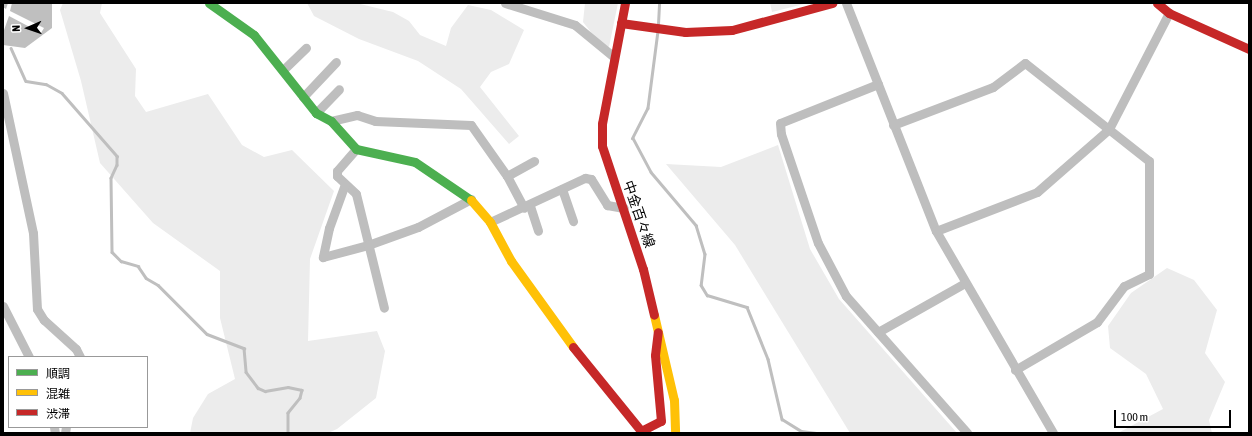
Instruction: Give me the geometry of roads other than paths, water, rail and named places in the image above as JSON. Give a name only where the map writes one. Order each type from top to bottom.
[{"type":"street","points":[[209,3],[254,35],[302,97],[316,112],[332,121],[356,149],[369,154],[415,162],[472,199],[490,222],[511,260],[558,328],[641,431],[661,421],[655,355],[658,332]]},
{"type":"street","points":[[505,3],[575,25],[614,57]]},
{"type":"street","name":"中金百々線","points":[[625,3],[602,124],[602,146],[624,208],[643,269],[674,400],[675,433]]},
{"type":"street","points":[[621,23],[685,32],[732,30],[832,3]]},
{"type":"street","points":[[846,3],[936,231],[1015,370],[1054,433]]},
{"type":"street","points":[[1157,3],[1170,13],[1249,49]]},
{"type":"street","points":[[936,231],[1037,192],[1109,129],[1170,13]]},
{"type":"street","points":[[282,70],[306,48]]},
{"type":"street","points":[[302,97],[336,62]]},
{"type":"street","points":[[893,125],[993,87],[1025,63],[1149,161],[1149,274],[1124,286],[1097,322],[1015,370]]},
{"type":"street","points":[[878,84],[780,123],[781,134],[818,244],[846,296],[967,433]]},
{"type":"street","points":[[316,112],[339,89]]},
{"type":"street","points":[[3,93],[33,233],[37,309],[44,320],[76,349],[80,356]]},
{"type":"street","points":[[332,121],[357,115],[375,121],[471,125],[508,176],[527,207],[538,231]]},
{"type":"street","points":[[356,149],[338,171],[337,176],[355,192],[384,308]]},
{"type":"street","points":[[508,176],[534,161]]},
{"type":"street","points":[[490,222],[527,207],[585,178],[591,179],[608,205],[624,208]]},
{"type":"street","points":[[345,184],[329,228],[324,257],[368,245],[433,220],[472,199]]},
{"type":"street","points":[[562,189],[573,221]]},
{"type":"street","points":[[878,332],[965,283]]},
{"type":"street","points":[[3,306],[28,356]]},
{"type":"waterway","points":[[658,24],[659,3]]},
{"type":"waterway","points":[[658,31],[648,108],[633,138],[651,172],[696,225],[705,254],[701,285],[707,295],[747,307],[768,359],[782,419],[801,431],[818,433]]},
{"type":"waterway","points":[[11,48],[26,81],[46,84],[62,93],[117,156],[117,165],[111,178],[112,252],[121,261],[138,266],[146,278],[158,285],[207,334],[244,348],[246,372],[258,388],[265,391],[288,387],[302,390],[300,398],[288,413],[288,433]]}]
